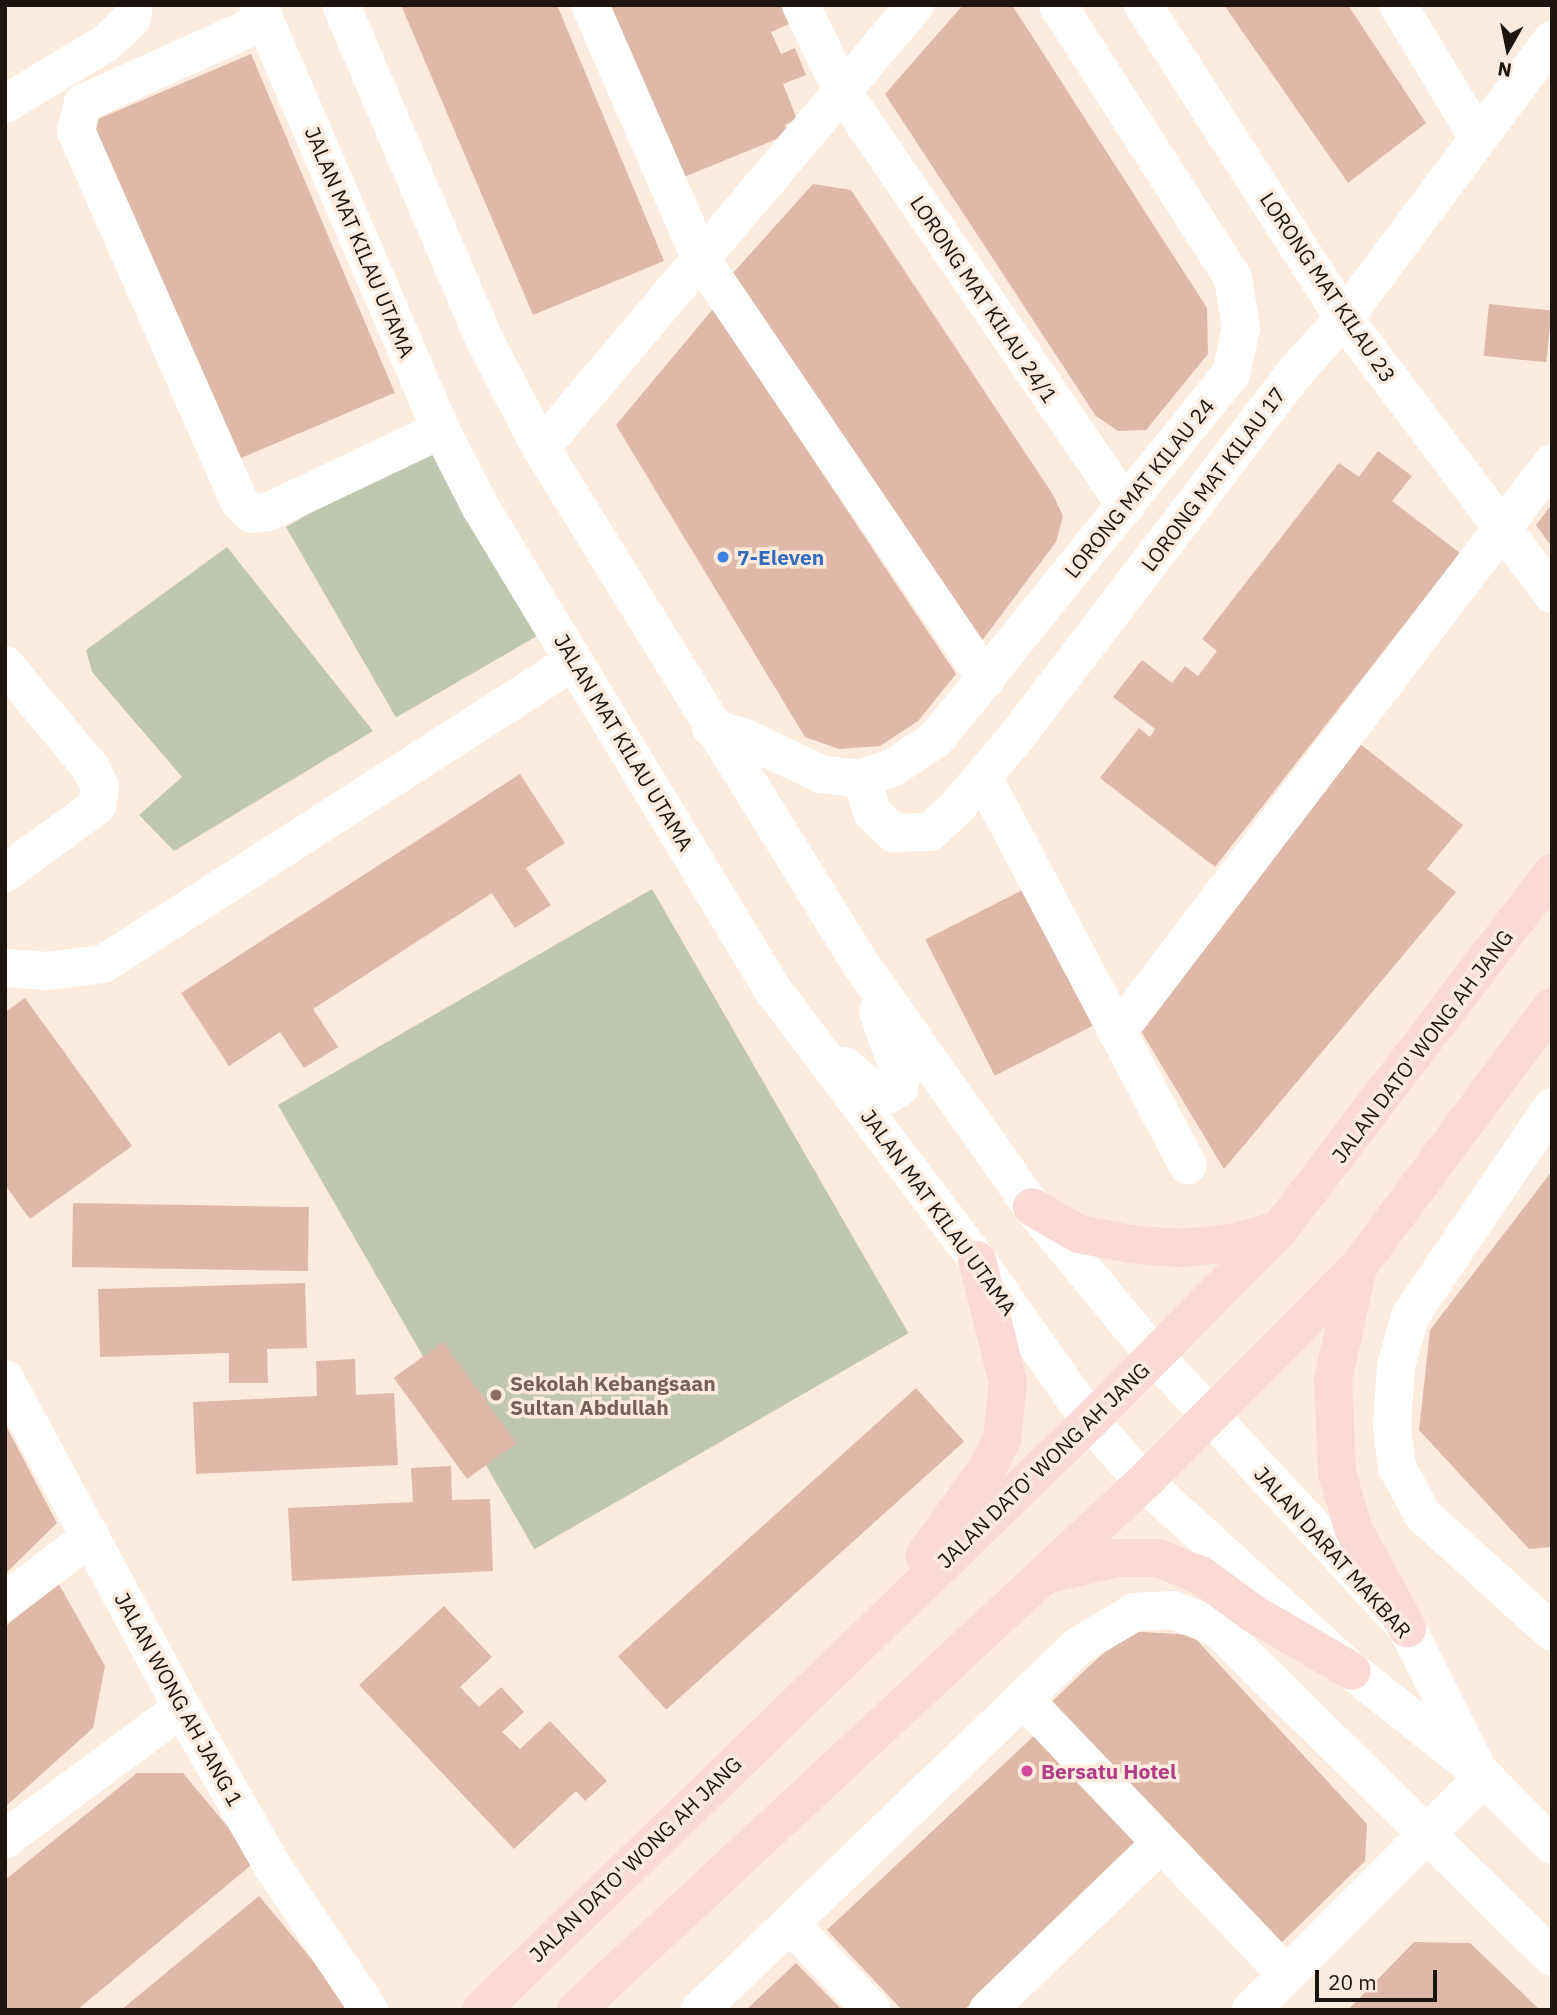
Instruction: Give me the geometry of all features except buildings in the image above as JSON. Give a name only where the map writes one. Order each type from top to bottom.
[{"type":"main road","name":"JALAN DATO' WONG AH JANG","points":[[481,2010],[1090,1421],[1279,1230],[1552,873]]},
{"type":"main road","points":[[576,2010],[1037,1577],[1144,1482],[1358,1267],[1552,1007]]},
{"type":"main road","points":[[1032,1207],[1079,1234],[1129,1244],[1180,1248],[1231,1243],[1279,1230]]},
{"type":"main road","points":[[863,1640],[987,1469],[1002,1439],[1008,1382],[977,1260]]},
{"type":"main road","points":[[1358,1267],[1333,1380],[1337,1473],[1353,1528],[1407,1628]]},
{"type":"main road","points":[[1037,1577],[1077,1564],[1158,1558],[1202,1576],[1254,1614],[1352,1671]]},
{"type":"street","points":[[5,104],[106,43],[132,19],[134,5]]},
{"type":"street","points":[[341,5],[484,339],[541,448],[711,728],[860,963],[1032,1207],[1155,1356]]},
{"type":"street","points":[[590,5],[701,258],[986,679]]},
{"type":"street","name":"LORONG MAT KILAU 24/1","points":[[801,5],[842,91],[1126,506]]},
{"type":"street","points":[[541,448],[915,5]]},
{"type":"street","name":"LORONG MAT KILAU 24","points":[[711,728],[745,738],[821,774],[861,779],[894,767],[936,739],[1231,374],[1241,328],[1233,278],[1058,5]]},
{"type":"street","name":"LORONG MAT KILAU 23","points":[[1143,5],[1344,318],[1552,594]]},
{"type":"street","points":[[1398,5],[1477,136]]},
{"type":"street","points":[[262,13],[83,103],[76,131],[239,501],[252,513],[268,512],[441,430]]},
{"type":"street","name":"JALAN MAT KILAU UTAMA","points":[[262,13],[441,430],[481,508],[788,1010],[977,1260],[1090,1421],[1144,1482]]},
{"type":"street","name":"LORONG MAT KILAU 17","points":[[861,779],[873,813],[894,833],[930,832],[983,777],[1296,371],[1344,318],[1477,136],[1552,40]]},
{"type":"street","points":[[1117,1033],[1552,463]]},
{"type":"street","points":[[5,968],[47,971],[103,964],[574,661]]},
{"type":"street","points":[[5,665],[90,767],[100,787],[97,806],[5,873]]},
{"type":"street","points":[[983,777],[1188,1165]]},
{"type":"street","points":[[788,1010],[876,1092],[887,1095],[899,1088],[901,1077],[860,963]]},
{"type":"street","points":[[1552,1107],[1410,1316],[1396,1366],[1392,1427],[1397,1467],[1423,1515],[1552,1632]]},
{"type":"street","name":"JALAN DARAT MAKBAR","points":[[1155,1356],[1407,1628],[1481,1774]]},
{"type":"street","name":"JALAN WONG AH JANG 1","points":[[5,1379],[182,1708],[273,1867],[369,2010]]},
{"type":"street","name":"JALAN DARAT MAKBAR","points":[[1144,1482],[1352,1671],[1481,1774],[1552,1845]]},
{"type":"street","points":[[5,1602],[91,1536]]},
{"type":"street","points":[[700,2010],[1025,1700],[1078,1646],[1135,1612],[1173,1611],[1216,1627],[1552,1957]]},
{"type":"street","points":[[1025,1700],[1286,1974]]},
{"type":"street","points":[[5,1839],[182,1708]]},
{"type":"street","points":[[1252,2009],[1426,1835],[1481,1774]]},
{"type":"street","points":[[988,2010],[1161,1843]]},
{"type":"street","points":[[790,1925],[872,2010]]},
{"type":"green space","points":[[428,445],[538,636],[396,718],[286,527]]},
{"type":"green space","points":[[227,547],[373,731],[174,851],[139,815],[182,777],[92,672],[86,650]]},
{"type":"green space","points":[[652,889],[908,1333],[534,1549],[278,1105]]},
{"type":"place","name":"7-Eleven","points":[[723,557]]},
{"type":"place","name":"Sekolah Kebangsaan Sultan Abdullah","points":[[496,1395]]},
{"type":"place","name":"Bersatu Hotel","points":[[1027,1771]]}]
